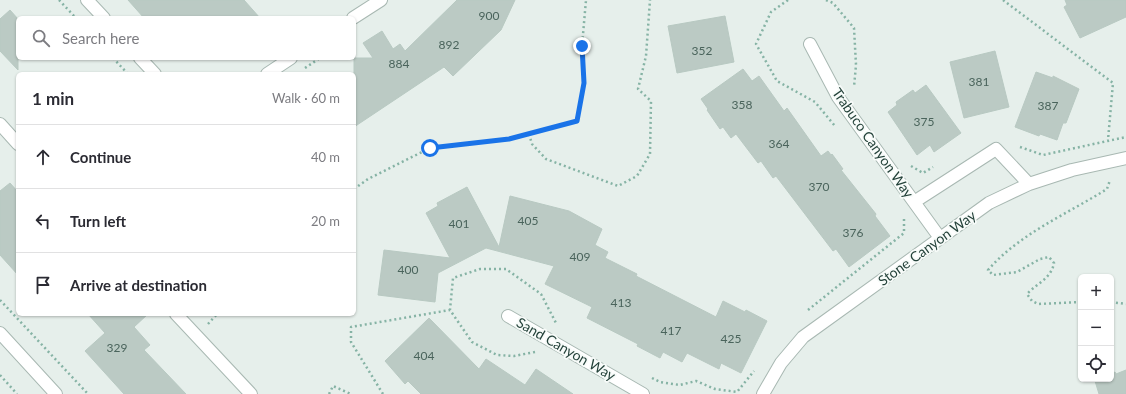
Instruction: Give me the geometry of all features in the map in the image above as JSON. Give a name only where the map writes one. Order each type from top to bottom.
[{"type":"street","points":[[87,0],[102,16]]},
{"type":"street","points":[[356,16],[381,0]]},
{"type":"street","name":"Trabuco Canyon Way","points":[[810,44],[838,97],[940,238]]},
{"type":"street","points":[[142,60],[153,72]]},
{"type":"street","points":[[270,72],[288,60]]},
{"type":"street","points":[[0,124],[16,142]]},
{"type":"street","points":[[914,202],[996,150],[1028,184]]},
{"type":"street","name":"Stone Canyon Way","points":[[763,394],[781,363],[803,337],[989,203],[1028,184],[1072,170],[1126,158]]},
{"type":"street","points":[[178,316],[251,394]]},
{"type":"street","name":"Sand Canyon Way","points":[[508,316],[643,394]]},
{"type":"street","points":[[0,333],[56,394]]},
{"type":"path","points":[[59,0],[74,16]]},
{"type":"path","points":[[356,188],[368,179],[430,148],[509,139],[577,121],[584,83],[582,46],[586,0]]},
{"type":"path","points":[[529,134],[532,144],[546,159],[598,180],[618,186],[636,176],[650,154],[651,101],[638,89],[646,56],[650,0]]},
{"type":"path","points":[[788,0],[771,12],[756,44],[777,81],[815,102],[840,132]]},
{"type":"path","points":[[826,0],[833,3],[854,28],[856,65],[854,86],[857,93]]},
{"type":"path","points":[[1003,0],[1113,83],[1108,140]]},
{"type":"path","points":[[115,60],[126,72]]},
{"type":"path","points":[[303,70],[317,60]]},
{"type":"path","points":[[1016,144],[1021,148],[1043,155],[1126,137]]},
{"type":"path","points":[[906,163],[923,173],[934,166]]},
{"type":"path","points":[[1103,180],[1116,178]]},
{"type":"path","points":[[1078,302],[1038,304],[1032,301],[1027,294],[1044,282],[1053,269],[1054,263],[1049,257],[1017,272],[993,275],[988,270],[1015,246],[1043,226],[1106,189],[1111,179]]},
{"type":"path","points":[[805,312],[904,232],[905,211]]},
{"type":"path","points":[[542,355],[536,352],[514,356],[497,355],[472,342],[450,310],[453,278],[480,269],[506,269],[541,294],[555,322],[562,326]]},
{"type":"path","points":[[0,300],[88,394]]},
{"type":"path","points":[[1114,302],[1126,304]]},
{"type":"path","points":[[382,394],[351,342],[351,327],[450,310]]},
{"type":"path","points":[[647,374],[660,382],[680,385],[696,381],[715,389],[737,392],[756,369]]},
{"type":"path","points":[[0,375],[18,394]]},
{"type":"path","points":[[329,394],[333,386],[351,394]]},
{"type":"building","points":[[128,0],[244,0],[258,16],[142,16]]},
{"type":"building","points":[[457,0],[515,0],[501,30],[453,76],[444,67],[356,126],[356,72],[354,72],[354,60],[356,60],[356,58],[373,58],[363,43],[382,31],[393,49],[400,44],[405,51]]},
{"type":"building","points":[[1065,0],[1126,0],[1126,17],[1080,38],[1064,7],[1067,5]]},
{"type":"building","points":[[10,10],[16,17],[16,60],[18,60],[18,70],[0,51],[0,19]]},
{"type":"building","points":[[725,16],[734,62],[677,73],[668,26]]},
{"type":"building","points":[[995,51],[1009,107],[964,118],[950,62]]},
{"type":"building","points":[[743,69],[752,81],[759,76],[784,111],[787,108],[821,156],[828,151],[831,155],[832,154],[843,169],[841,170],[876,214],[875,216],[890,236],[849,267],[836,249],[833,251],[776,176],[773,178],[761,161],[758,163],[736,134],[731,138],[723,127],[720,129],[701,99]]},
{"type":"building","points":[[1036,72],[1053,78],[1053,76],[1079,89],[1066,123],[1063,123],[1057,140],[1040,134],[1039,136],[1015,127]]},
{"type":"building","points":[[926,85],[961,133],[934,152],[930,145],[917,155],[888,112],[897,105],[896,102],[913,90],[915,93]]},
{"type":"building","points":[[10,183],[16,190],[16,273],[0,255],[0,191]]},
{"type":"building","points":[[467,187],[499,247],[510,196],[569,211],[602,229],[595,245],[608,252],[605,258],[637,274],[636,276],[716,317],[723,301],[745,312],[746,310],[767,321],[741,373],[721,363],[719,369],[687,353],[682,362],[663,352],[660,358],[637,346],[638,344],[587,318],[592,307],[545,284],[554,266],[486,248],[438,273],[435,302],[378,295],[384,250],[450,258],[426,213],[438,206],[437,203]]},
{"type":"building","points":[[90,316],[146,316],[134,327],[150,345],[144,350],[186,394],[124,394],[85,351],[105,333]]},
{"type":"building","points":[[429,318],[479,369],[486,359],[525,385],[536,369],[573,394],[421,394],[408,381],[405,384],[385,361]]},
{"type":"building","points":[[1126,370],[1126,394],[1099,394],[1095,382],[1114,382],[1114,372],[1116,374]]},
{"type":"route","points":[[430,148],[509,139],[577,121],[584,83],[582,46]]}]
